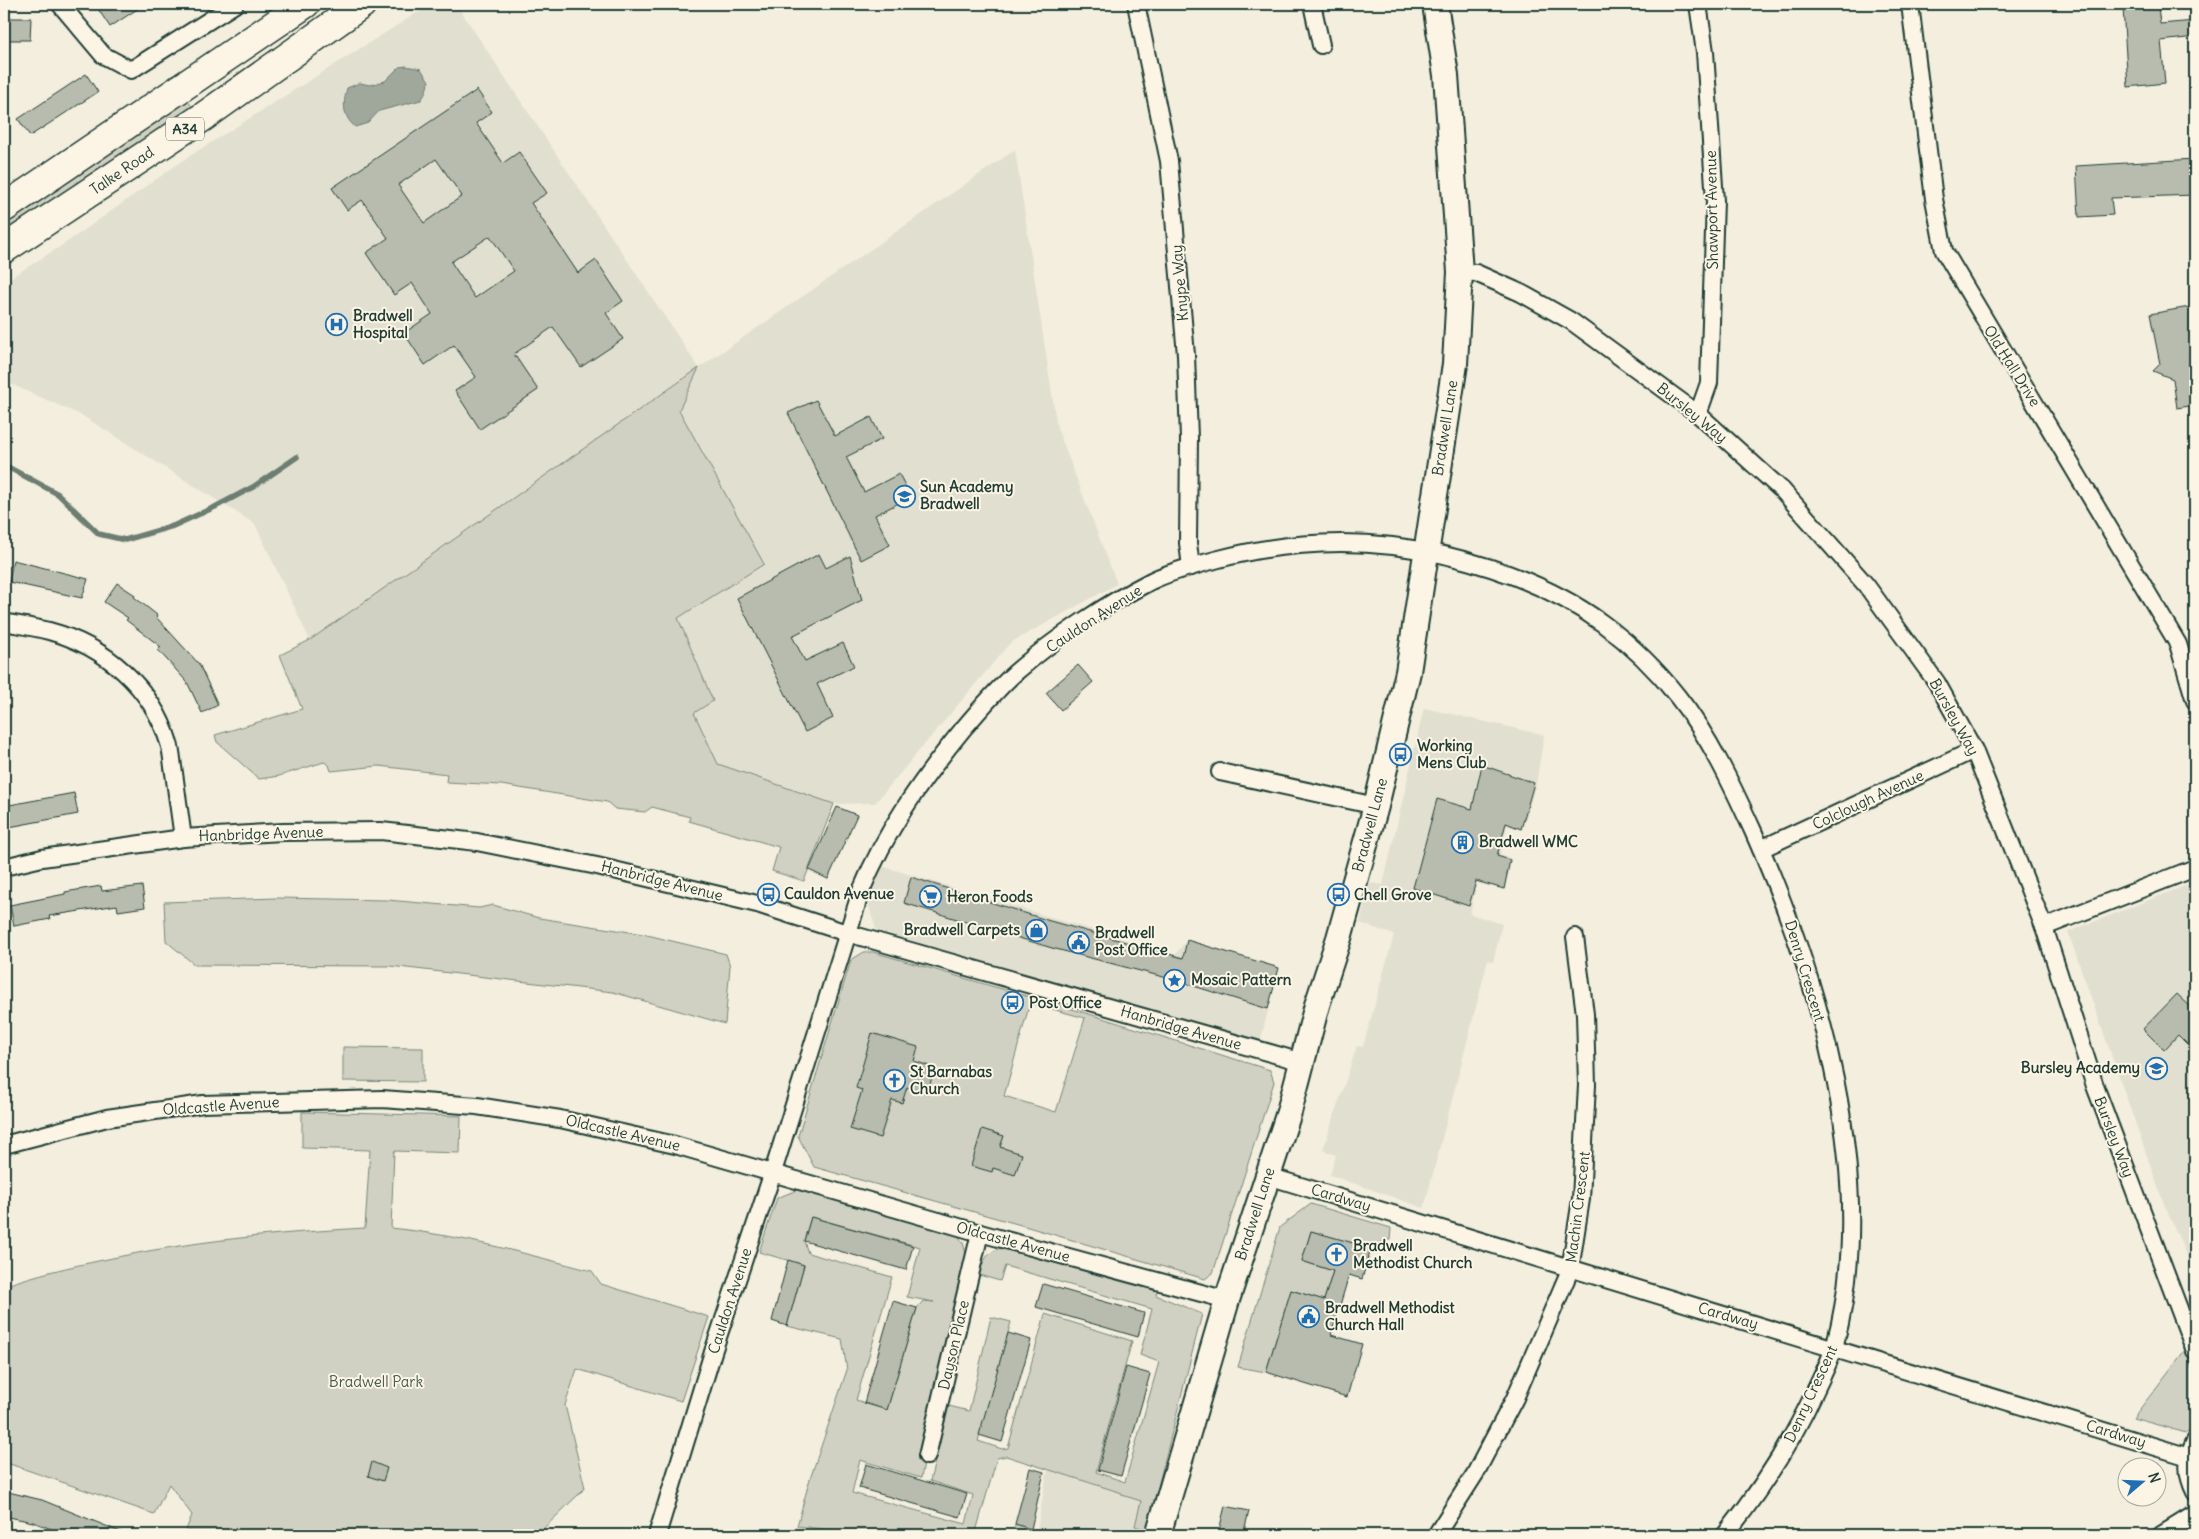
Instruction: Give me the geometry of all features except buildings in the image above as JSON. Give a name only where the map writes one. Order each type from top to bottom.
[{"type":"highway","name":"A34","points":[[4,208],[304,4]]},
{"type":"highway","name":"Talke Road","points":[[4,249],[203,117],[362,4]]},
{"type":"highway","points":[[46,181],[186,96],[191,97],[203,117]]},
{"type":"street","points":[[60,4],[103,55],[131,70],[235,4]]},
{"type":"street","name":"Knype Way","points":[[1136,4],[1169,161],[1186,355],[1189,438],[1188,543],[1191,567]]},
{"type":"street","points":[[1312,4],[1322,45]]},
{"type":"street","name":"Bradwell Lane","points":[[1158,1535],[1226,1300],[1289,1112],[1376,806],[1408,672],[1455,364],[1460,272],[1446,75],[1435,4]]},
{"type":"street","name":"Shawport Avenue","points":[[1698,4],[1705,52],[1715,200],[1709,384],[1698,414]]},
{"type":"street","name":"Old Hall Drive","points":[[1910,4],[1934,199],[1944,251],[2178,644],[2195,701]]},
{"type":"street","name":"Bursley Way","points":[[1460,272],[1476,273],[1522,293],[1571,321],[1698,414],[1783,491],[1866,585],[1937,683],[1974,750],[2044,927],[2095,1086],[2195,1352]]},
{"type":"street","name":"Cauldon Avenue","points":[[657,1535],[713,1352],[773,1172],[847,933],[869,870],[901,810],[939,758],[1015,673],[1075,627],[1154,580],[1244,552],[1308,543],[1388,544],[1427,551]]},
{"type":"street","name":"Denry Crescent","points":[[1427,551],[1481,563],[1553,593],[1602,623],[1641,657],[1678,697],[1710,746],[1737,794],[1783,901],[1807,976],[1829,1049],[1848,1163],[1850,1230],[1847,1282],[1835,1348],[1810,1403],[1780,1458],[1750,1504],[1725,1535]]},
{"type":"street","points":[[4,622],[48,630],[76,640],[127,673],[142,690],[154,706],[170,744],[183,838]]},
{"type":"street","name":"Colclough Avenue","points":[[1762,849],[1974,750]]},
{"type":"street","points":[[1220,772],[1376,806]]},
{"type":"street","name":"Hanbridge Avenue","points":[[4,867],[51,856],[183,838],[282,832],[381,831],[477,842],[597,866],[757,904],[847,933],[1302,1062]]},
{"type":"street","points":[[2044,927],[2195,868]]},
{"type":"street","name":"Machin Crescent","points":[[1436,1535],[1475,1474],[1515,1398],[1570,1270],[1581,1198],[1587,1085],[1585,1014],[1574,937]]},
{"type":"street","name":"Oldcastle Avenue","points":[[4,1145],[107,1118],[203,1104],[382,1099],[477,1106],[560,1119],[675,1145],[980,1233],[1226,1300]]},
{"type":"street","name":"Cardway","points":[[1268,1176],[1570,1270],[1835,1348],[2188,1456]]},
{"type":"street","name":"Dayson Place","points":[[927,1456],[980,1233]]},
{"type":"street","points":[[2195,1441],[2188,1456],[2190,1481],[2195,1492]]},
{"type":"street","points":[[2161,1535],[2195,1514]]},
{"type":"shaded area","points":[[431,4],[456,4],[699,368],[1015,150],[1057,428],[1117,584],[1010,643],[875,803],[834,804],[718,764],[693,713],[713,700],[678,618],[763,564],[679,410],[698,369],[310,640],[255,524],[83,416],[4,381],[4,282],[66,243],[188,157]]},
{"type":"shaded area","points":[[406,66],[421,69],[429,81],[421,100],[379,111],[368,123],[355,127],[346,114],[345,99],[347,88],[360,83],[370,85],[385,81],[399,67]]},
{"type":"shaded area","points":[[1424,708],[1544,735],[1536,784],[1522,830],[1507,825],[1500,854],[1511,859],[1505,890],[1477,883],[1470,914],[1502,924],[1493,962],[1488,960],[1424,1208],[1330,1175],[1336,1155],[1323,1150],[1357,1046],[1363,1047],[1394,935],[1360,923],[1370,883],[1383,885]]},
{"type":"shaded area","points":[[878,865],[1175,955],[1187,940],[1279,967],[1260,1042],[876,930],[866,896]]},
{"type":"shaded area","name":"Bursley Academy","points":[[2195,882],[2195,1275],[2164,1204],[2068,932]]},
{"type":"shaded area","points":[[1048,1469],[1142,1500],[1134,1535],[1036,1535]]},
{"type":"green space","points":[[187,99],[194,110],[4,237],[4,219]]},
{"type":"green space","points":[[699,368],[679,410],[764,564],[678,618],[713,701],[694,713],[718,764],[834,804],[804,881],[772,871],[779,847],[689,821],[690,817],[652,807],[645,812],[615,809],[607,802],[501,785],[446,782],[447,774],[379,766],[331,771],[329,765],[324,762],[279,776],[259,779],[217,742],[215,735],[302,709],[280,655],[310,640]]},
{"type":"green space","points":[[276,898],[387,900],[479,908],[493,905],[539,918],[643,934],[726,954],[730,966],[725,1024],[613,992],[390,966],[195,965],[166,941],[164,902]]},
{"type":"green space","points":[[864,952],[873,952],[1089,1014],[1270,1070],[1274,1082],[1213,1273],[1205,1279],[814,1167],[798,1136],[851,960]],"holes":[[[1030,1003],[1085,1018],[1056,1112],[1004,1096]]]},
{"type":"green space","points":[[343,1047],[423,1048],[423,1082],[343,1081]]},
{"type":"green space","name":"Bradwell Park","points":[[302,1112],[461,1116],[460,1153],[394,1151],[391,1228],[468,1240],[592,1271],[601,1284],[709,1317],[681,1401],[577,1369],[565,1405],[585,1488],[537,1535],[191,1535],[186,1530],[192,1515],[169,1484],[154,1514],[4,1462],[4,1286],[65,1268],[136,1253],[266,1235],[365,1228],[370,1150],[302,1148]]},
{"type":"green space","points":[[797,1190],[957,1234],[963,1243],[967,1257],[925,1425],[931,1427],[921,1478],[860,1460],[852,1493],[966,1524],[973,1495],[930,1481],[949,1406],[969,1411],[991,1317],[1011,1322],[978,1441],[1002,1449],[1008,1448],[1045,1314],[1132,1341],[1096,1472],[1125,1482],[1159,1362],[1140,1355],[1152,1309],[1005,1266],[1000,1281],[979,1275],[986,1258],[995,1250],[1000,1248],[1157,1291],[1156,1295],[1202,1314],[1147,1530],[1135,1526],[1141,1501],[1122,1495],[1122,1493],[1006,1456],[997,1458],[975,1535],[874,1535],[797,1526],[809,1482],[847,1370],[842,1339],[787,1326],[804,1265],[759,1252],[777,1198]],"holes":[[[811,1217],[920,1247],[907,1297],[934,1302],[923,1301],[917,1308],[887,1410],[856,1400],[892,1277],[808,1253],[804,1241]]]},
{"type":"green space","points":[[1311,1204],[1391,1228],[1390,1240],[1385,1240],[1371,1249],[1311,1231],[1302,1261],[1333,1271],[1324,1300],[1291,1290],[1266,1372],[1238,1367],[1280,1227]]},
{"type":"green space","points":[[2185,1350],[2195,1377],[2195,1430],[2186,1433],[2133,1418]]},
{"type":"green space","points":[[1015,1524],[1031,1529],[1036,1535],[1014,1535]]},
{"type":"waterway","points":[[4,465],[58,494],[99,534],[125,540],[173,526],[215,507],[253,487],[297,457]]},
{"type":"place","name":"Bradwell Hospital","points":[[337,325]]},
{"type":"place","name":"Sun Academy Bradwell","points":[[904,496]]},
{"type":"place","name":"Working Mens Club","points":[[1401,755]]},
{"type":"place","name":"Bradwell WMC","points":[[1463,842]]},
{"type":"place","name":"Cauldon Avenue","points":[[768,894]]},
{"type":"place","name":"Chell Grove","points":[[1338,895]]},
{"type":"place","name":"Heron Foods","points":[[931,897]]},
{"type":"place","name":"Bradwell Carpets","points":[[1036,930]]},
{"type":"place","name":"Bradwell Post Office","points":[[1079,942]]},
{"type":"place","name":"Mosaic Pattern","points":[[1175,980]]},
{"type":"place","name":"Post Office","points":[[1013,1003]]},
{"type":"place","name":"Bursley Academy","points":[[2156,1068]]},
{"type":"place","name":"St Barnabas Church","points":[[894,1081]]},
{"type":"place","name":"Bradwell Methodist Church","points":[[1337,1255]]},
{"type":"place","name":"Bradwell Methodist Church Hall","points":[[1309,1317]]}]
